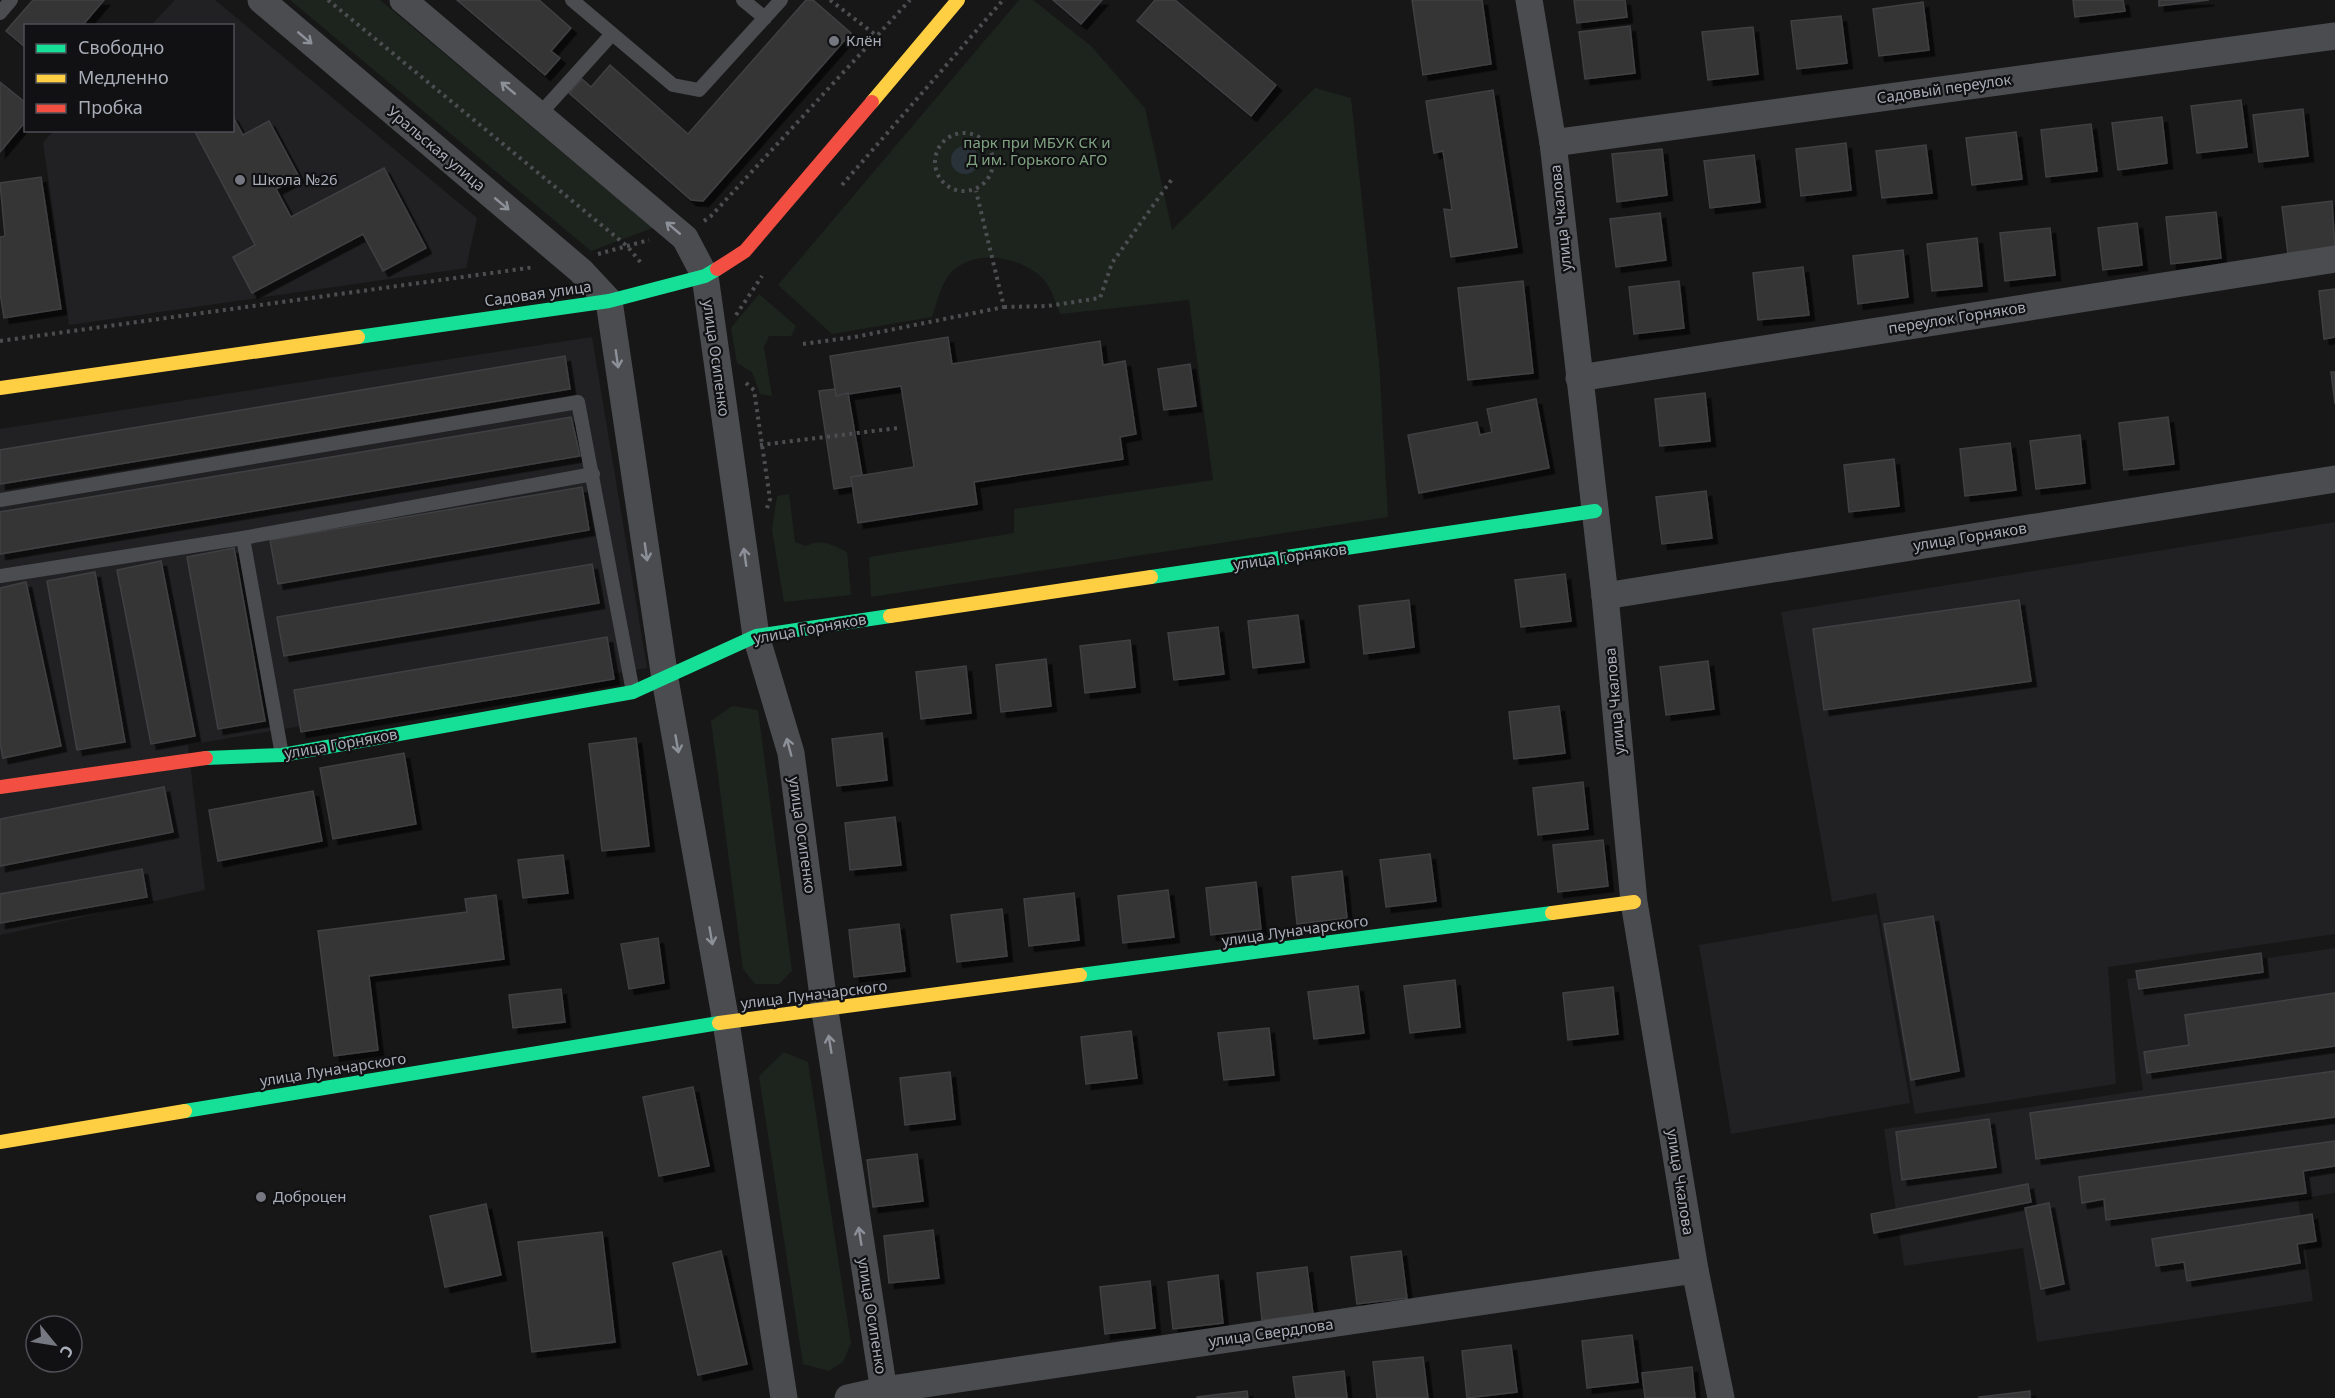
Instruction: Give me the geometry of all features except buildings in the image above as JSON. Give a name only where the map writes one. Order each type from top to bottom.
[{"type":"street","name":"Уральская улица","points":[[261,0],[570,262],[609,301]]},
{"type":"street","points":[[403,0],[685,238],[705,276]]},
{"type":"street","name":"Садовая улица","points":[[0,388],[609,301],[705,276],[745,251],[958,0]]},
{"type":"street","name":"улица Чкалова","points":[[1529,0],[1553,143],[1605,596],[1634,902],[1695,1270],[1721,1398]]},
{"type":"street","name":"Садовый переулок","points":[[1553,143],[2335,36]]},
{"type":"street","name":"переулок Горняков","points":[[1579,378],[2335,259]]},
{"type":"street","name":"улица Осипенко","points":[[705,276],[756,636],[791,753],[825,1011],[884,1394]]},
{"type":"street","points":[[609,301],[665,679],[726,1022],[784,1398]]},
{"type":"street","name":"улица Горняков","points":[[1605,596],[2335,479]]},
{"type":"street","name":"улица Горняков","points":[[0,787],[206,758],[282,755],[633,692],[756,636],[1595,512]]},
{"type":"street","name":"улица Луначарского","points":[[0,1142],[726,1022],[825,1011],[1634,902]]},
{"type":"street","name":"улица Свердлова","points":[[848,1398],[1695,1270]]},
{"type":"lane","points":[[0,13],[11,0]]},
{"type":"lane","points":[[572,0],[674,86],[699,90],[781,0]]},
{"type":"lane","points":[[743,0],[765,18]]},
{"type":"lane","points":[[539,115],[612,34]]},
{"type":"lane","points":[[0,500],[579,402],[633,692]]},
{"type":"lane","points":[[0,576],[243,538],[593,474]]},
{"type":"lane","points":[[243,538],[282,755]]},
{"type":"path","points":[[328,0],[627,246],[662,289]]},
{"type":"path","points":[[830,0],[877,36]]},
{"type":"path","points":[[0,341],[570,262],[696,226],[711,216],[910,0]]},
{"type":"path","points":[[836,191],[1004,0]]},
{"type":"path","points":[[957,132],[973,135],[989,146],[993,156],[994,168],[987,182],[976,190],[951,189],[936,175],[935,156],[942,143],[957,132]]},
{"type":"path","points":[[803,344],[855,337],[1004,308],[1048,306],[1100,298],[1112,263],[1172,179]]},
{"type":"path","points":[[976,190],[1004,308]]},
{"type":"path","points":[[734,318],[751,289],[768,269]]},
{"type":"path","points":[[739,377],[754,390],[760,445],[898,428]]},
{"type":"shaded area","name":"Школа №26","points":[[175,0],[215,0],[477,218],[466,268],[69,325],[43,142],[53,132],[234,132],[234,24],[152,24]]},
{"type":"shaded area","points":[[965,146],[975,150],[979,160],[975,170],[965,174],[955,170],[951,160],[955,150]]},
{"type":"shaded area","points":[[592,337],[647,668],[188,745],[205,890],[0,935],[0,429]]},
{"type":"shaded area","points":[[2335,522],[2335,934],[2108,967],[2116,1084],[1915,1114],[1876,893],[1832,902],[1781,612]]},
{"type":"shaded area","points":[[1877,914],[1910,1103],[1731,1134],[1699,945]]},
{"type":"shaded area","points":[[2335,948],[2335,1193],[2298,1199],[2313,1301],[2037,1342],[2023,1248],[1904,1266],[1884,1129],[2143,1090],[2127,979]]},
{"type":"green space","points":[[290,0],[380,0],[653,228],[591,251]]},
{"type":"green space","name":"парк при МБУК СК и Д им. Горького АГО","points":[[1019,0],[1033,0],[1091,46],[1145,108],[1172,230],[1315,88],[1351,98],[1379,361],[1388,517],[871,597],[869,557],[1014,533],[1014,509],[1213,480],[1189,300],[1060,314],[1049,287],[1038,274],[1019,263],[986,258],[965,262],[951,272],[941,291],[932,317],[832,334],[778,285]]},
{"type":"green space","points":[[759,294],[796,326],[791,336],[769,336],[764,347],[772,396],[760,394],[752,372],[737,363],[731,328]]},
{"type":"green space","points":[[789,494],[795,542],[806,546],[827,543],[847,552],[851,595],[784,602],[772,530],[777,496]]},
{"type":"green space","points":[[732,706],[758,710],[792,971],[779,984],[755,984],[743,969],[711,721]]},
{"type":"green space","points":[[784,1052],[808,1062],[851,1343],[843,1362],[829,1371],[803,1364],[759,1076]]},
{"type":"traffic: fast","points":[[358,337],[609,301],[705,276],[717,269]]},
{"type":"traffic: fast","points":[[1151,577],[1595,511]]},
{"type":"traffic: fast","points":[[206,758],[282,755],[633,692],[756,636],[890,616]]},
{"type":"traffic: fast","points":[[1080,975],[1552,913]]},
{"type":"traffic: fast","points":[[185,1111],[719,1023]]},
{"type":"traffic: slow","points":[[872,102],[958,0]]},
{"type":"traffic: slow","points":[[0,388],[358,337]]},
{"type":"traffic: slow","points":[[890,616],[1151,577]]},
{"type":"traffic: slow","points":[[1552,913],[1634,902]]},
{"type":"traffic: slow","points":[[719,1023],[1080,975]]},
{"type":"traffic: slow","points":[[0,1142],[185,1111]]},
{"type":"traffic: jam","points":[[717,269],[745,251],[872,102]]},
{"type":"traffic: jam","points":[[0,787],[206,758]]},
{"type":"place","name":"Клён","points":[[834,41]]},
{"type":"place","name":"Школа №26","points":[[240,180]]},
{"type":"place","name":"Доброцен","points":[[261,1197]]}]
